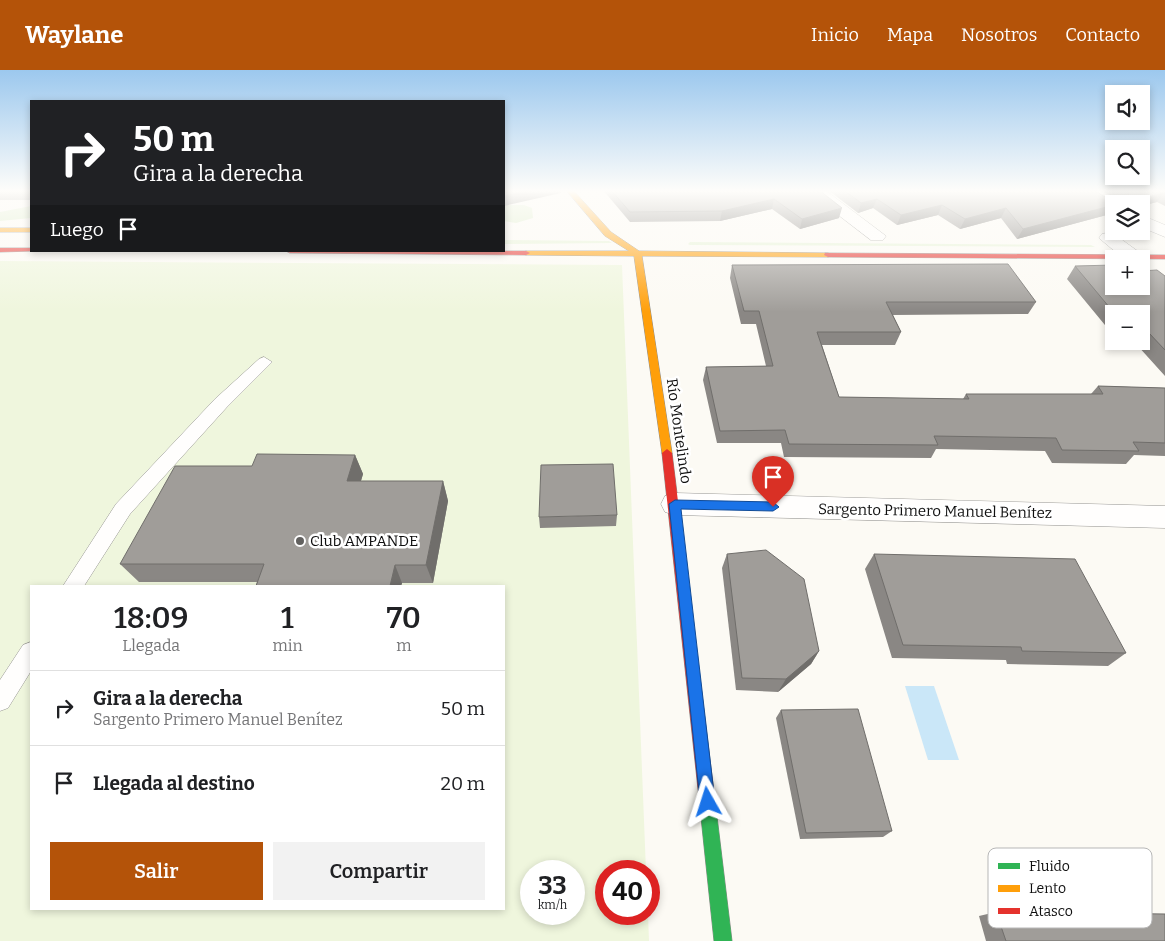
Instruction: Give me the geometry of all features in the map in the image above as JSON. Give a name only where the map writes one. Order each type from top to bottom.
[{"type":"main road","points":[[605,231],[638,254]]},
{"type":"main road","points":[[589,234],[628,235]]},
{"type":"main road","points":[[857,236],[882,236]]},
{"type":"main road","points":[[1150,238],[1165,238]]},
{"type":"main road","points":[[0,250],[30,250]]},
{"type":"main road","points":[[406,252],[1105,262]]},
{"type":"main road","name":"Río Montelindo","points":[[638,254],[675,504],[723,941]]},
{"type":"main road","points":[[1150,260],[1165,256]]},
{"type":"street","points":[[874,231],[882,236]]},
{"type":"street","points":[[1103,238],[1121,250]]},
{"type":"street","name":"Sargento Primero Manuel Benítez","points":[[675,504],[1165,517]]},
{"type":"lane","points":[[75,585],[123,509],[221,403],[264,362]]},
{"type":"lane","points":[[0,700],[30,654]]},
{"type":"green space","points":[[505,240],[609,241],[612,243],[505,244]]},
{"type":"green space","points":[[690,242],[1091,245],[1095,247],[690,245],[688,244]]},
{"type":"green space","points":[[0,261],[622,265],[646,860],[595,860],[595,925],[648,925],[649,941],[0,941]]},
{"type":"water","points":[[905,686],[934,686],[959,760],[928,760]]},
{"type":"building","points":[[1008,264],[1036,302],[886,302],[901,332],[817,332],[839,397],[969,399],[966,394],[1103,394],[1098,386],[1165,388],[1165,443],[1133,442],[1139,451],[1062,450],[1056,438],[934,436],[938,445],[789,444],[785,430],[720,431],[706,367],[773,366],[759,311],[744,311],[732,265]]},
{"type":"building","points":[[1105,265],[1105,295],[1150,295],[1150,270],[1157,270],[1165,276],[1165,350],[1150,334],[1150,305],[1108,305],[1075,266]]},
{"type":"building","name":"Club AMPANDE","points":[[257,454],[355,455],[347,481],[443,481],[426,565],[395,565],[390,585],[256,585],[264,564],[120,564],[175,466],[252,466]]},
{"type":"building","points":[[613,464],[617,515],[539,517],[541,465]]},
{"type":"building","points":[[766,550],[804,579],[819,651],[786,679],[742,678],[727,554]]},
{"type":"building","points":[[874,554],[1075,559],[1126,653],[1022,651],[1021,647],[903,645]]},
{"type":"building","points":[[858,709],[892,831],[806,833],[781,710]]},
{"type":"building","points":[[1152,914],[1165,914],[1165,941],[1006,941],[1002,928],[1152,928]]},
{"type":"traffic: fast","points":[[708,808],[723,941]]},
{"type":"traffic: slow","points":[[605,231],[638,254],[667,453]]},
{"type":"traffic: slow","points":[[526,253],[828,255]]},
{"type":"traffic: jam","points":[[0,250],[30,250]]},
{"type":"traffic: jam","points":[[408,252],[526,253]]},
{"type":"traffic: jam","points":[[828,255],[1165,257]]},
{"type":"traffic: jam","points":[[667,453],[708,808]]},
{"type":"place","name":"Club AMPANDE","points":[[300,541]]},
{"type":"route","points":[[708,802],[675,504],[773,507]]}]
